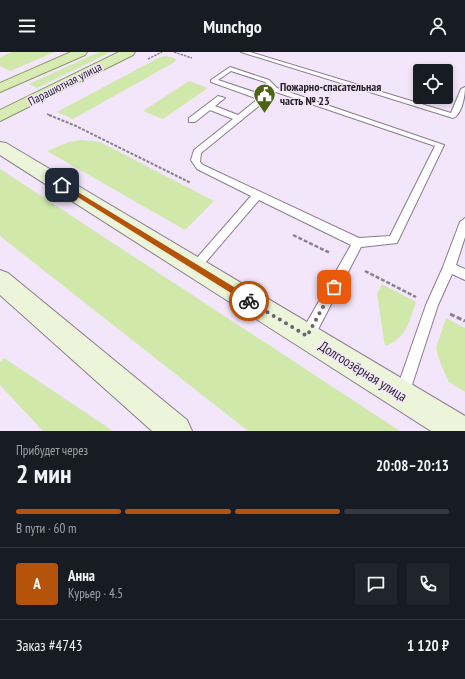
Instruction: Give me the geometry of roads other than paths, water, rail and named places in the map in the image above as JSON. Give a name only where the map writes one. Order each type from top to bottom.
[{"type":"main road","name":"Парашютная улица","points":[[0,88],[81,52]]},
{"type":"main road","name":"Парашютная улица","points":[[0,116],[129,52]]},
{"type":"main road","name":"Долгоозёрная улица","points":[[0,147],[460,431]]},
{"type":"main road","points":[[0,280],[176,431]]},
{"type":"lane","points":[[244,52],[453,116],[465,89]]},
{"type":"lane","points":[[263,98],[213,81],[230,69],[267,81],[275,89],[440,145],[393,240],[358,243],[196,164],[195,158],[198,152],[275,89]]},
{"type":"lane","points":[[192,120],[221,98]]},
{"type":"lane","points":[[209,107],[238,118]]},
{"type":"lane","points":[[195,267],[258,195]]},
{"type":"lane","points":[[402,394],[432,304],[449,268],[465,222]]},
{"type":"lane","points":[[307,336],[358,243]]},
{"type":"lane","points":[[449,268],[465,275]]},
{"type":"place","name":"Пожарно-спасательная часть № 23","points":[[264,114]]}]
